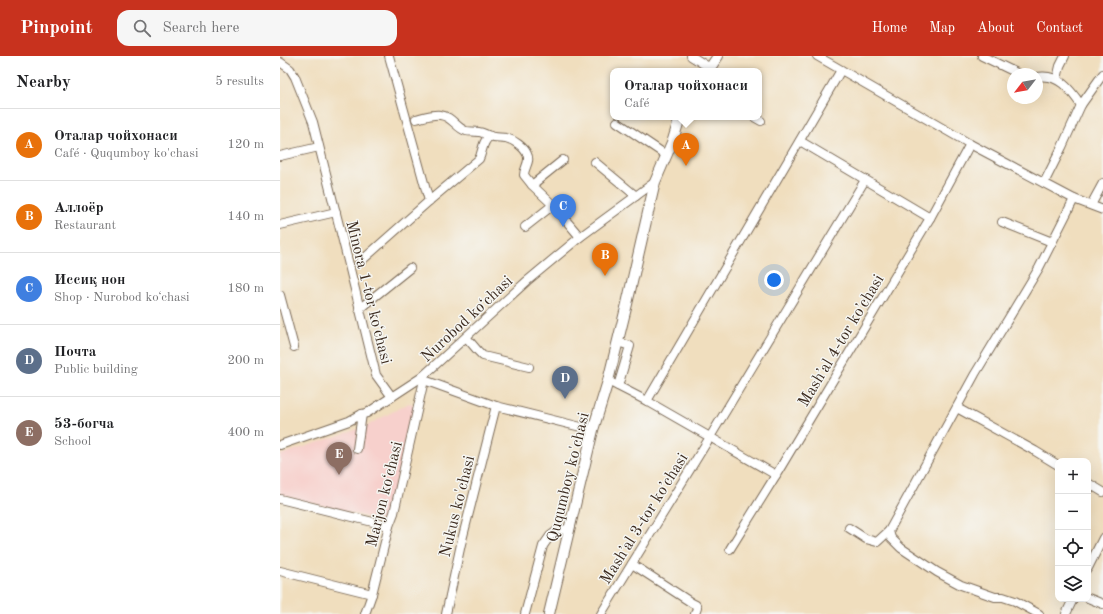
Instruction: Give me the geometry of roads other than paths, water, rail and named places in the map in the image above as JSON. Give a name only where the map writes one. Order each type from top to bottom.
[{"type":"main road","points":[[710,68],[718,56]]},
{"type":"main road","name":"Ququmboy ko'chasi","points":[[549,614],[593,430],[618,342],[655,182],[679,120]]},
{"type":"street","points":[[389,56],[429,201]]},
{"type":"street","points":[[691,56],[706,68]]},
{"type":"street","points":[[817,56],[970,144],[1074,198],[1103,210]]},
{"type":"street","points":[[982,56],[1007,68]]},
{"type":"street","points":[[1057,79],[1060,66],[1065,56]]},
{"type":"street","name":"Minora 1-tor koʻchasi","points":[[280,62],[290,69],[295,77],[313,122],[376,375],[392,397]]},
{"type":"street","points":[[647,401],[841,70]]},
{"type":"street","points":[[1044,183],[1062,148],[1081,105],[1103,74]]},
{"type":"street","points":[[1043,76],[1057,79],[1071,91],[1081,105]]},
{"type":"street","points":[[416,119],[440,114],[447,116],[465,131],[478,132],[490,136],[506,138],[515,142],[523,148],[528,155],[529,161],[524,170],[524,175],[553,205],[580,237]]},
{"type":"street","points":[[618,122],[666,155]]},
{"type":"street","points":[[359,263],[479,159],[484,142],[490,136]]},
{"type":"street","points":[[800,141],[930,218]]},
{"type":"street","name":"Mashʼal 4-tor koʼchasi","points":[[730,548],[776,475],[930,218],[970,144]]},
{"type":"street","points":[[280,156],[319,147]]},
{"type":"street","points":[[532,185],[563,160]]},
{"type":"street","points":[[595,162],[636,196]]},
{"type":"street","name":"Mashʼal 3-tor koʼchasi","points":[[601,614],[865,180]]},
{"type":"street","name":"Nurobod koʻchasi","points":[[280,444],[349,421],[367,413],[423,379],[527,281],[580,237],[655,182]]},
{"type":"street","points":[[1091,205],[1103,183]]},
{"type":"street","points":[[849,528],[866,539],[877,542],[889,531],[975,374],[1039,268],[1074,198]]},
{"type":"street","points":[[525,227],[553,205]]},
{"type":"street","name":"Minora 1-tor koʻchasi","points":[[280,225],[336,212]]},
{"type":"street","points":[[1002,222],[1052,242]]},
{"type":"street","points":[[359,309],[410,268]]},
{"type":"street","points":[[280,295],[294,347]]},
{"type":"street","points":[[466,337],[483,356],[529,367]]},
{"type":"street","points":[[618,342],[630,346],[618,386]]},
{"type":"street","points":[[423,379],[496,406],[593,430]]},
{"type":"street","name":"Marjon koʻchasi","points":[[365,614],[372,594],[389,526],[394,513],[423,379]]},
{"type":"street","points":[[608,381],[647,401],[776,475]]},
{"type":"street","name":"Nukus ko'chasi","points":[[446,614],[461,544],[496,406]]},
{"type":"street","points":[[957,408],[1055,463]]},
{"type":"street","points":[[357,449],[362,414]]},
{"type":"street","points":[[1091,485],[1103,492]]},
{"type":"street","points":[[280,499],[389,526]]},
{"type":"street","points":[[525,614],[543,546],[550,536],[558,530],[570,530]]},
{"type":"street","points":[[889,531],[891,538],[901,548],[937,572],[961,585],[994,597],[1003,597],[1015,601],[1039,614]]},
{"type":"street","points":[[1089,566],[1103,538]]},
{"type":"street","points":[[632,564],[696,605],[697,608],[695,614]]},
{"type":"street","points":[[280,571],[372,594]]},
{"type":"street","points":[[1091,599],[1103,604]]},
{"type":"street","points":[[1066,614],[1072,602]]},
{"type":"place","name":"Оталар чойхонаси","points":[[686,166]]},
{"type":"place","name":"Иссиқ нон","points":[[563,227]]},
{"type":"place","name":"Аллоёр","points":[[605,276]]},
{"type":"place","name":"Почта","points":[[565,399]]},
{"type":"place","name":"53-богча","points":[[339,475]]}]
